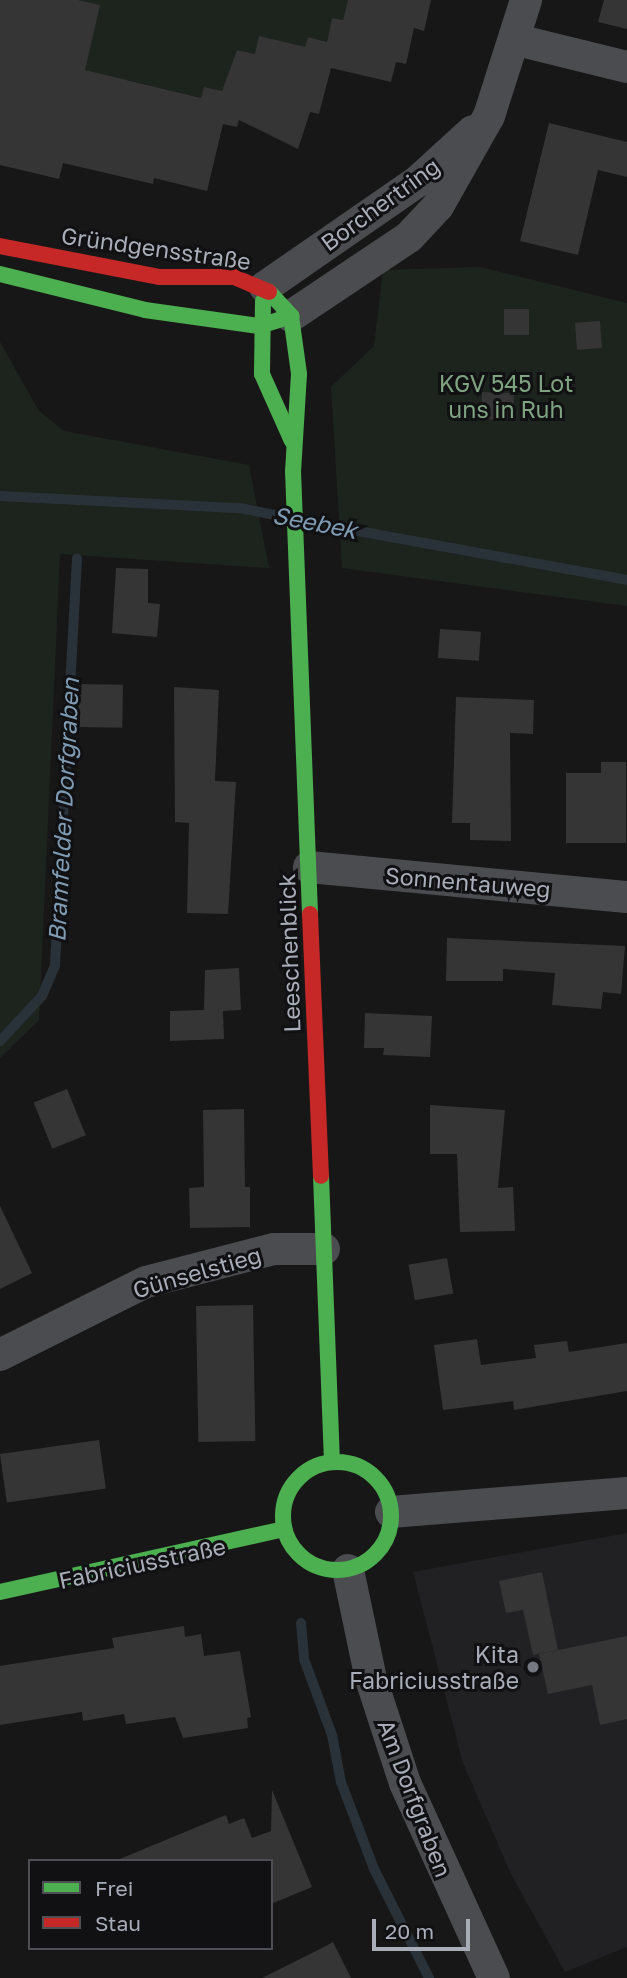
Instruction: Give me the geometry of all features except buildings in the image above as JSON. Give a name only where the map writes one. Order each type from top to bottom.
[{"type":"street","name":"Borchertring","points":[[291,316],[409,237],[455,182],[489,116],[517,40],[526,0]]},
{"type":"street","points":[[517,40],[627,67]]},
{"type":"street","name":"Borchertring","points":[[265,287],[418,181],[489,116]]},
{"type":"street","name":"Gründgensstraße","points":[[0,246],[148,275],[234,277],[265,287],[291,316]]},
{"type":"street","points":[[0,274],[145,310],[259,326],[291,316]]},
{"type":"street","name":"Gründgensstraße","points":[[262,374],[259,326],[265,287]]},
{"type":"street","points":[[145,310],[212,339]]},
{"type":"street","name":"Leeschenblick","points":[[291,316],[299,374],[292,443],[332,1461]]},
{"type":"street","points":[[243,359],[262,374]]},
{"type":"street","name":"Leeschenblick","points":[[262,374],[292,443]]},
{"type":"street","name":"Sonnentauweg","points":[[309,867],[627,897]]},
{"type":"street","name":"Günselstieg","points":[[0,1355],[146,1282],[274,1249],[324,1249]]},
{"type":"street","points":[[332,1461],[367,1470],[380,1483],[391,1512],[388,1535],[379,1551],[348,1570],[332,1570],[301,1558],[284,1529],[285,1498],[292,1484],[303,1473],[332,1461]]},
{"type":"street","points":[[391,1512],[627,1493]]},
{"type":"street","name":"Fabriciusstraße","points":[[0,1592],[284,1529]]},
{"type":"street","name":"Am Dorfgraben","points":[[348,1570],[371,1679],[405,1783],[494,1978]]},
{"type":"shaded area","name":"Kita Fabriciusstraße","points":[[627,1533],[627,1947],[565,1972],[510,1872],[463,1763],[413,1572]]},
{"type":"green space","points":[[78,0],[348,0],[343,20],[332,18],[327,42],[308,37],[305,47],[255,54],[237,50],[222,91],[204,87],[201,98],[128,80],[82,81]]},
{"type":"green space","name":"KGV 545 Lot uns in Ruh","points":[[480,267],[627,303],[627,606],[342,568],[331,387],[374,346],[383,270]]},
{"type":"green space","points":[[0,342],[39,411],[64,431],[249,465],[269,568],[60,554],[39,1020],[0,1058]]},
{"type":"waterway","name":"Seebek","points":[[0,496],[240,508],[289,518]]},
{"type":"waterway","name":"Seebek","points":[[303,521],[627,580]]},
{"type":"waterway","name":"Bramfelder Dorfgraben","points":[[0,1041],[42,996],[55,965],[77,559]]},
{"type":"waterway","points":[[301,1623],[304,1659],[332,1735],[341,1782],[374,1869],[429,1978]]},
{"type":"traffic: fast","points":[[0,274],[145,310],[259,326],[291,316]]},
{"type":"traffic: fast","points":[[269,292],[291,316],[299,374],[293,471],[310,914]]},
{"type":"traffic: fast","points":[[263,301],[262,374],[292,441]]},
{"type":"traffic: fast","points":[[321,1176],[332,1461]]},
{"type":"traffic: fast","points":[[337,1462],[358,1466],[375,1478],[387,1495],[391,1516],[387,1537],[375,1554],[358,1566],[337,1570],[316,1566],[299,1554],[287,1537],[283,1516],[287,1495],[299,1478],[316,1466],[337,1462]]},
{"type":"traffic: fast","points":[[0,1592],[284,1529]]},
{"type":"traffic: jam","points":[[0,246],[160,277],[234,277],[269,292]]},
{"type":"traffic: jam","points":[[310,914],[321,1176]]},
{"type":"place","name":"Kita Fabriciusstraße","points":[[533,1667]]}]
